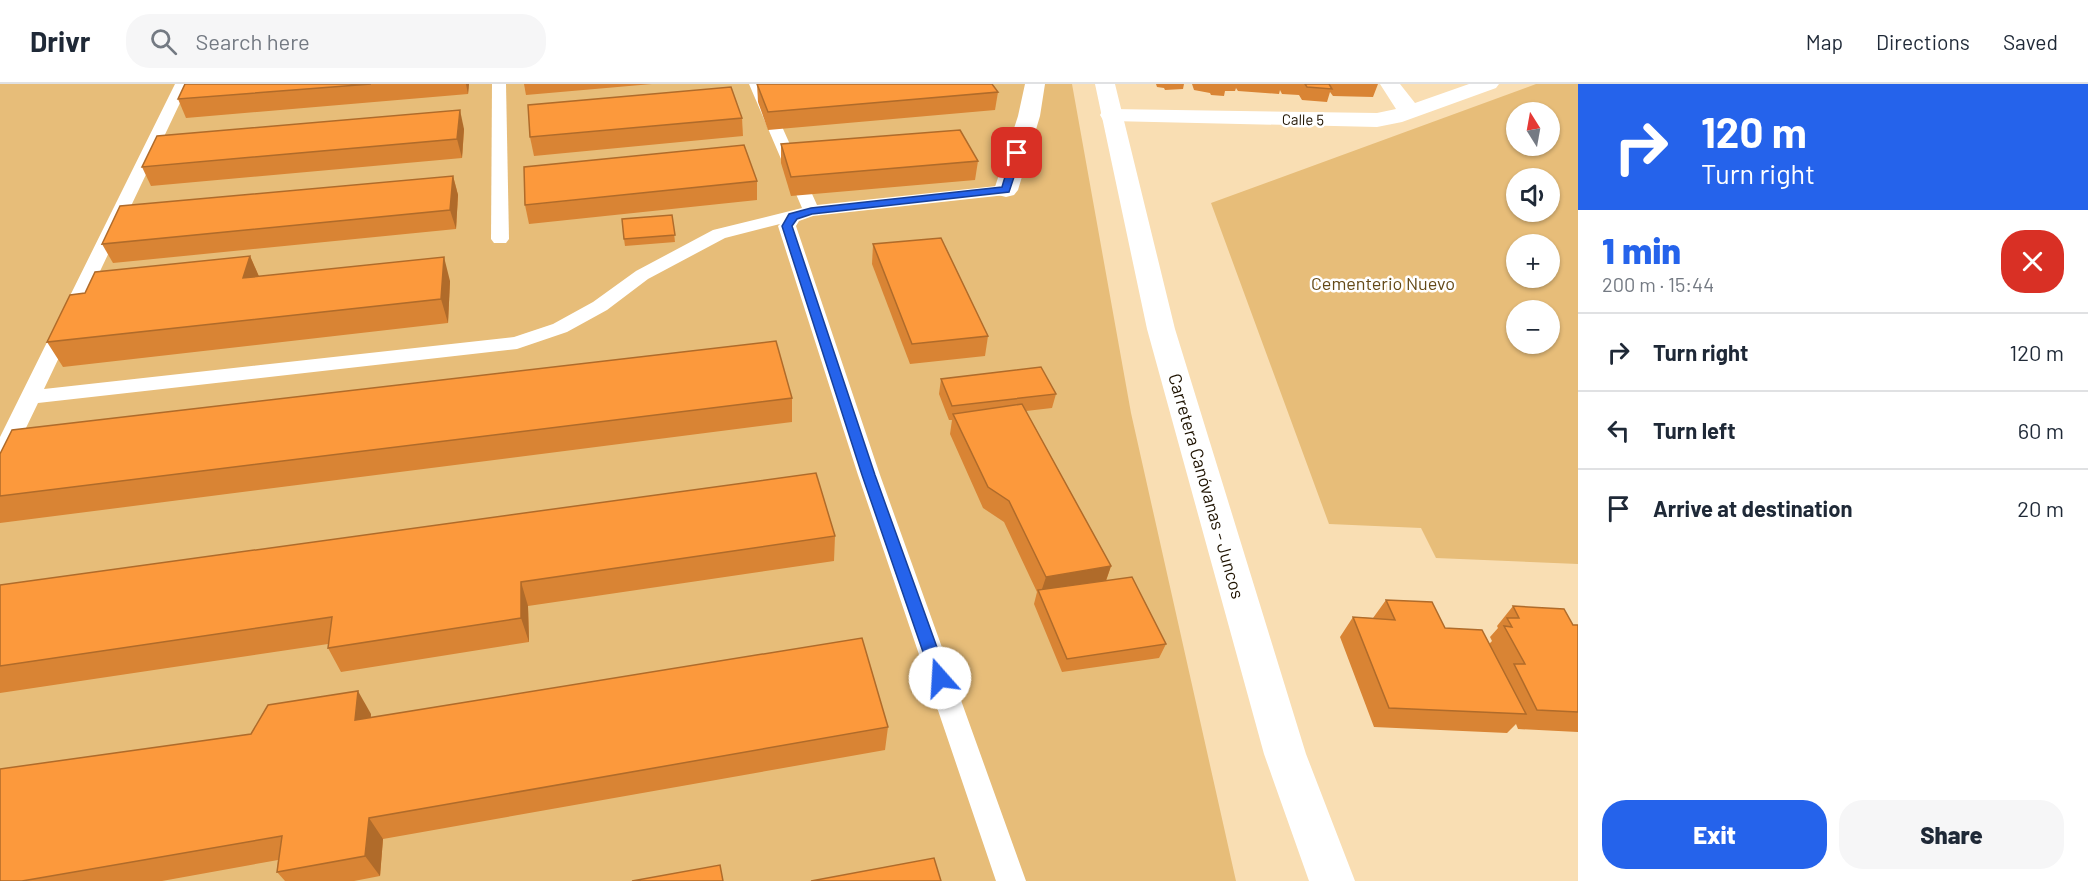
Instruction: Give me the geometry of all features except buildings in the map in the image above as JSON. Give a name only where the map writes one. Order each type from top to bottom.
[{"type":"main road","points":[[1006,190],[1029,116],[1035,84]]},
{"type":"main road","points":[[1390,84],[1401,102],[1412,111]]},
{"type":"main road","name":"Calle 5","points":[[1108,100],[1358,120],[1394,117],[1489,84]]},
{"type":"main road","name":"Carretera Canóvanas - Juncos","points":[[1108,100],[1161,329],[1285,754],[1332,881]]},
{"type":"lane","points":[[0,459],[182,84]]},
{"type":"lane","points":[[500,84],[500,239]]},
{"type":"lane","points":[[756,84],[811,211]]},
{"type":"lane","points":[[30,397],[517,343],[560,328],[600,306],[642,275],[720,234],[811,211],[1006,190]]},
{"type":"lane","points":[[811,211],[793,217],[787,226],[869,475],[1011,881]]},
{"type":"green space","points":[[0,84],[1072,84],[1131,413],[1236,881],[0,881]]},
{"type":"green space","name":"Cementerio Nuevo","points":[[1536,84],[1578,84],[1578,564],[1436,558],[1421,528],[1329,524],[1211,203]]},
{"type":"route","points":[[940,678],[869,475],[787,226],[793,217],[811,211],[1006,190],[1017,153]]}]
